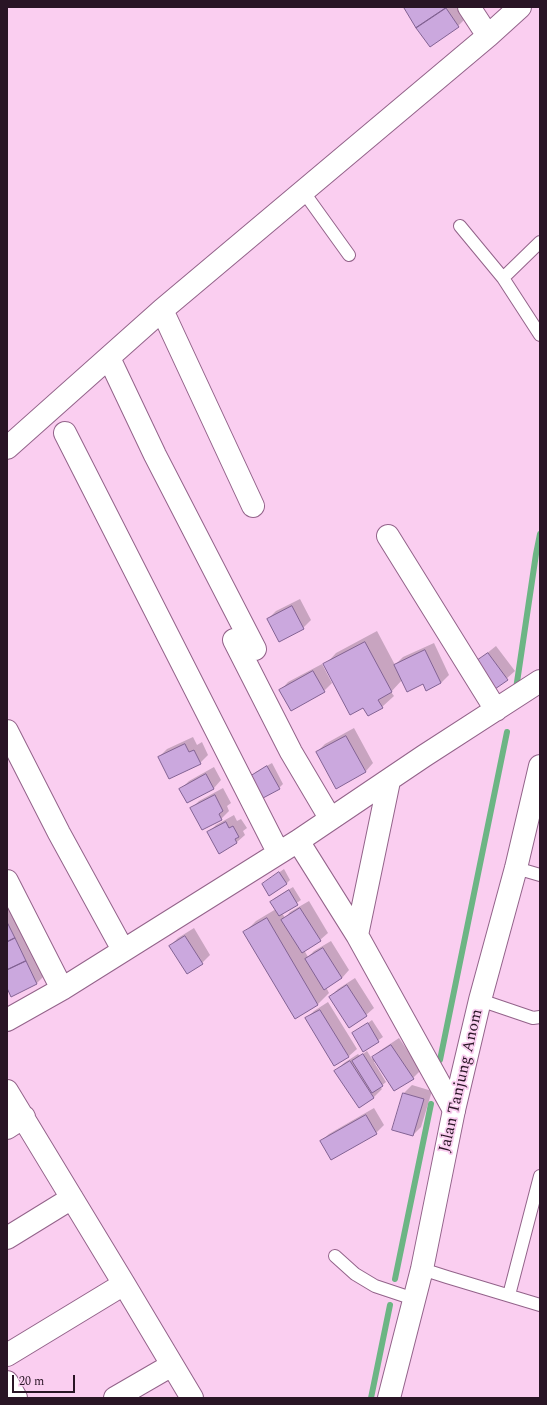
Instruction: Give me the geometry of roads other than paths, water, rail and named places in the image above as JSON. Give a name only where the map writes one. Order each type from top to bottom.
[{"type":"street","points":[[469,7],[488,36]]},
{"type":"street","points":[[7,448],[162,310],[304,192],[488,36],[520,7]]},
{"type":"street","points":[[162,310],[253,506]]},
{"type":"street","points":[[109,358],[155,455],[256,649]]},
{"type":"street","points":[[65,433],[278,852]]},
{"type":"street","points":[[388,536],[496,710]]},
{"type":"street","points":[[234,640],[291,752],[330,818]]},
{"type":"street","points":[[7,1020],[62,989],[278,852],[298,841],[330,818],[389,781],[424,756],[540,681]]},
{"type":"street","points":[[7,731],[59,833],[123,950]]},
{"type":"street","name":"Jalan Tanjung Anom","points":[[389,1398],[422,1268],[454,1110],[480,1000],[516,868],[540,766]]},
{"type":"street","points":[[357,935],[389,781]]},
{"type":"street","points":[[298,841],[357,935],[454,1110]]},
{"type":"street","points":[[7,881],[62,989]]},
{"type":"street","points":[[7,1091],[15,1122],[72,1198],[192,1398]]},
{"type":"street","points":[[7,1238],[72,1198]]},
{"type":"street","points":[[7,1355],[124,1284]]},
{"type":"street","points":[[115,1398],[172,1365]]},
{"type":"street","points":[[7,1382],[16,1398]]},
{"type":"lane","points":[[304,192],[349,255]]},
{"type":"lane","points":[[460,226],[502,278],[540,335]]},
{"type":"lane","points":[[502,278],[540,242]]},
{"type":"lane","points":[[516,868],[540,875]]},
{"type":"lane","points":[[480,1000],[533,1018],[540,1017]]},
{"type":"lane","points":[[509,1295],[540,1176]]},
{"type":"lane","points":[[334,1256],[355,1274],[375,1286],[414,1299]]},
{"type":"lane","points":[[422,1268],[540,1305]]},
{"type":"waterway","points":[[516,689],[540,534]]},
{"type":"waterway","points":[[440,1060],[507,732]]},
{"type":"waterway","points":[[395,1279],[431,1104]]},
{"type":"waterway","points":[[371,1398],[390,1305]]}]
